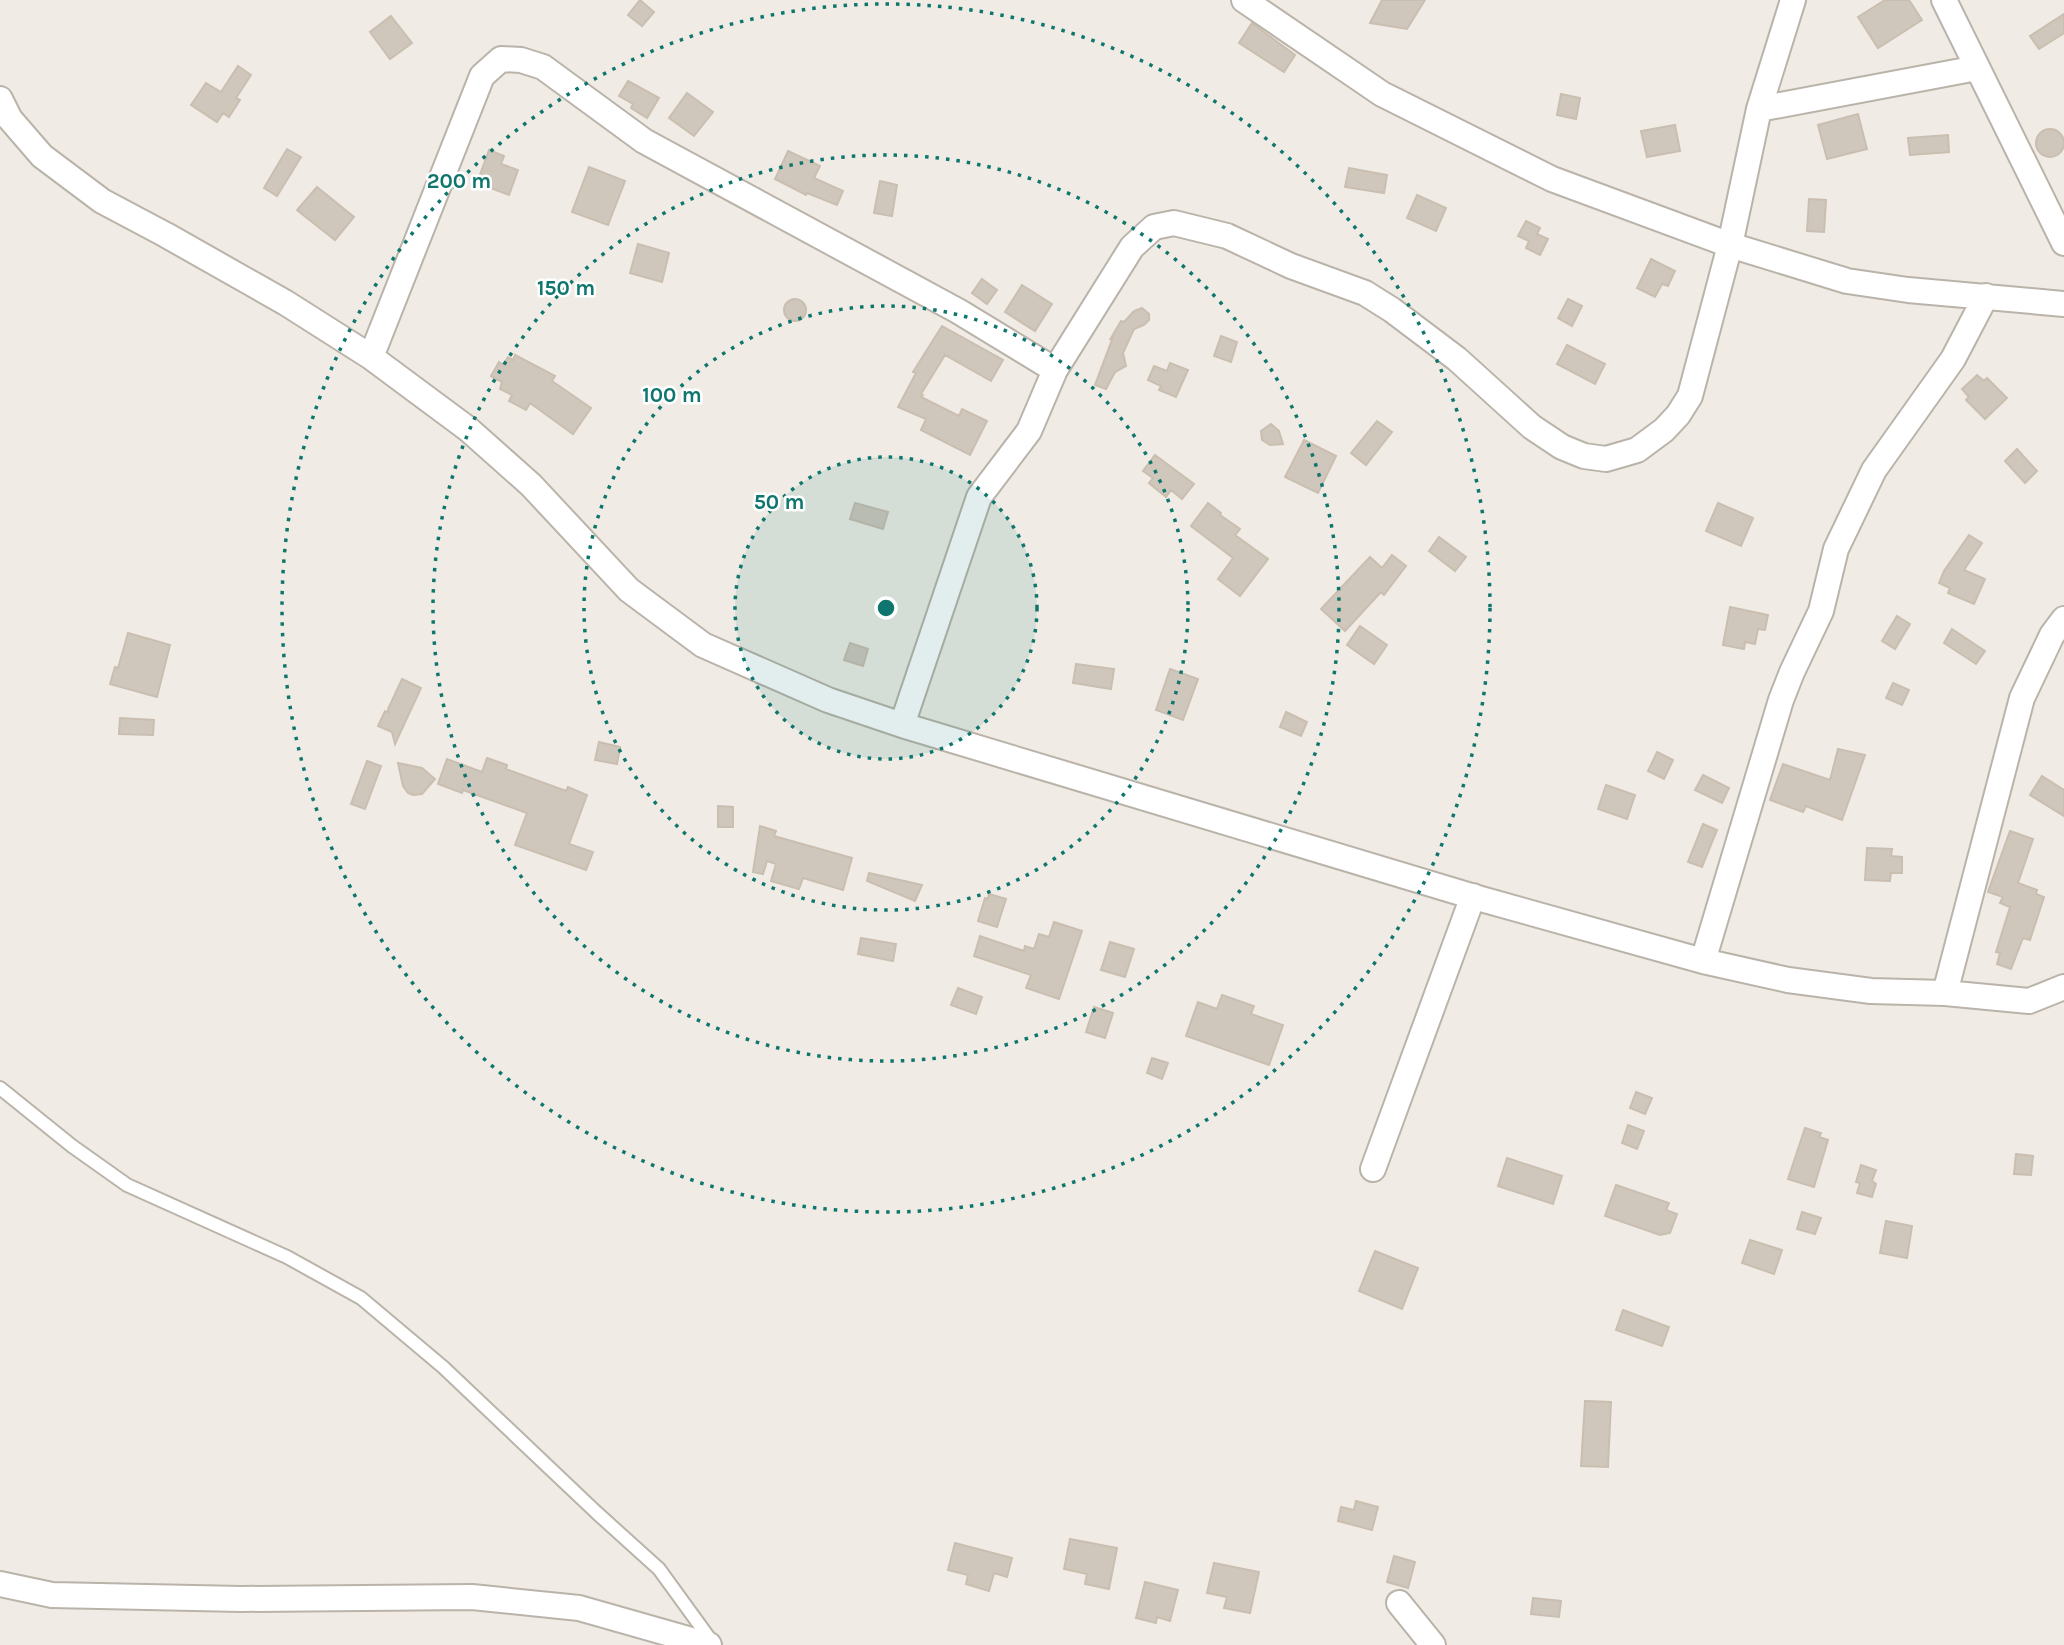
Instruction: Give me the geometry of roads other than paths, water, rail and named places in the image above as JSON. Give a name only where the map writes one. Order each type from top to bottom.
[{"type":"street","points":[[1244,0],[1382,94],[1552,179],[1730,245],[1847,281],[1908,290],[2064,304]]},
{"type":"street","points":[[902,725],[979,497],[1029,431],[1055,370],[1132,247],[1154,227],[1174,223],[1227,236],[1291,265],[1365,293],[1457,359],[1532,428],[1562,447],[1584,456],[1606,459],[1637,450],[1664,430],[1690,396],[1730,245],[1759,109],[1793,0]]},
{"type":"street","points":[[1944,0],[2064,243]]},
{"type":"street","points":[[371,357],[482,76],[501,59],[511,59],[543,67],[644,141],[958,311],[1055,370]]},
{"type":"street","points":[[1759,109],[1978,68]]},
{"type":"street","points":[[3,114],[42,156],[102,201],[286,303],[371,357],[468,429],[531,485],[629,590],[703,645],[828,700],[902,725],[1473,896],[1703,961],[1788,980],[1871,990],[1945,993],[2029,1001],[2064,1007]]},
{"type":"street","points":[[1703,961],[1781,700],[1821,611],[1836,549],[1874,470],[1953,359],[1986,296]]},
{"type":"street","points":[[1945,993],[2022,698],[2052,635],[2064,619]]},
{"type":"street","points":[[1373,1169],[1473,896]]},
{"type":"street","points":[[2029,1001],[2064,987]]},
{"type":"street","points":[[0,1584],[52,1595],[241,1599],[472,1597],[579,1608],[712,1645]]},
{"type":"street","points":[[1399,1603],[1433,1645]]},
{"type":"lane","points":[[0,1087],[72,1146],[127,1185],[287,1257],[361,1298],[443,1367],[659,1569],[712,1645]]}]
